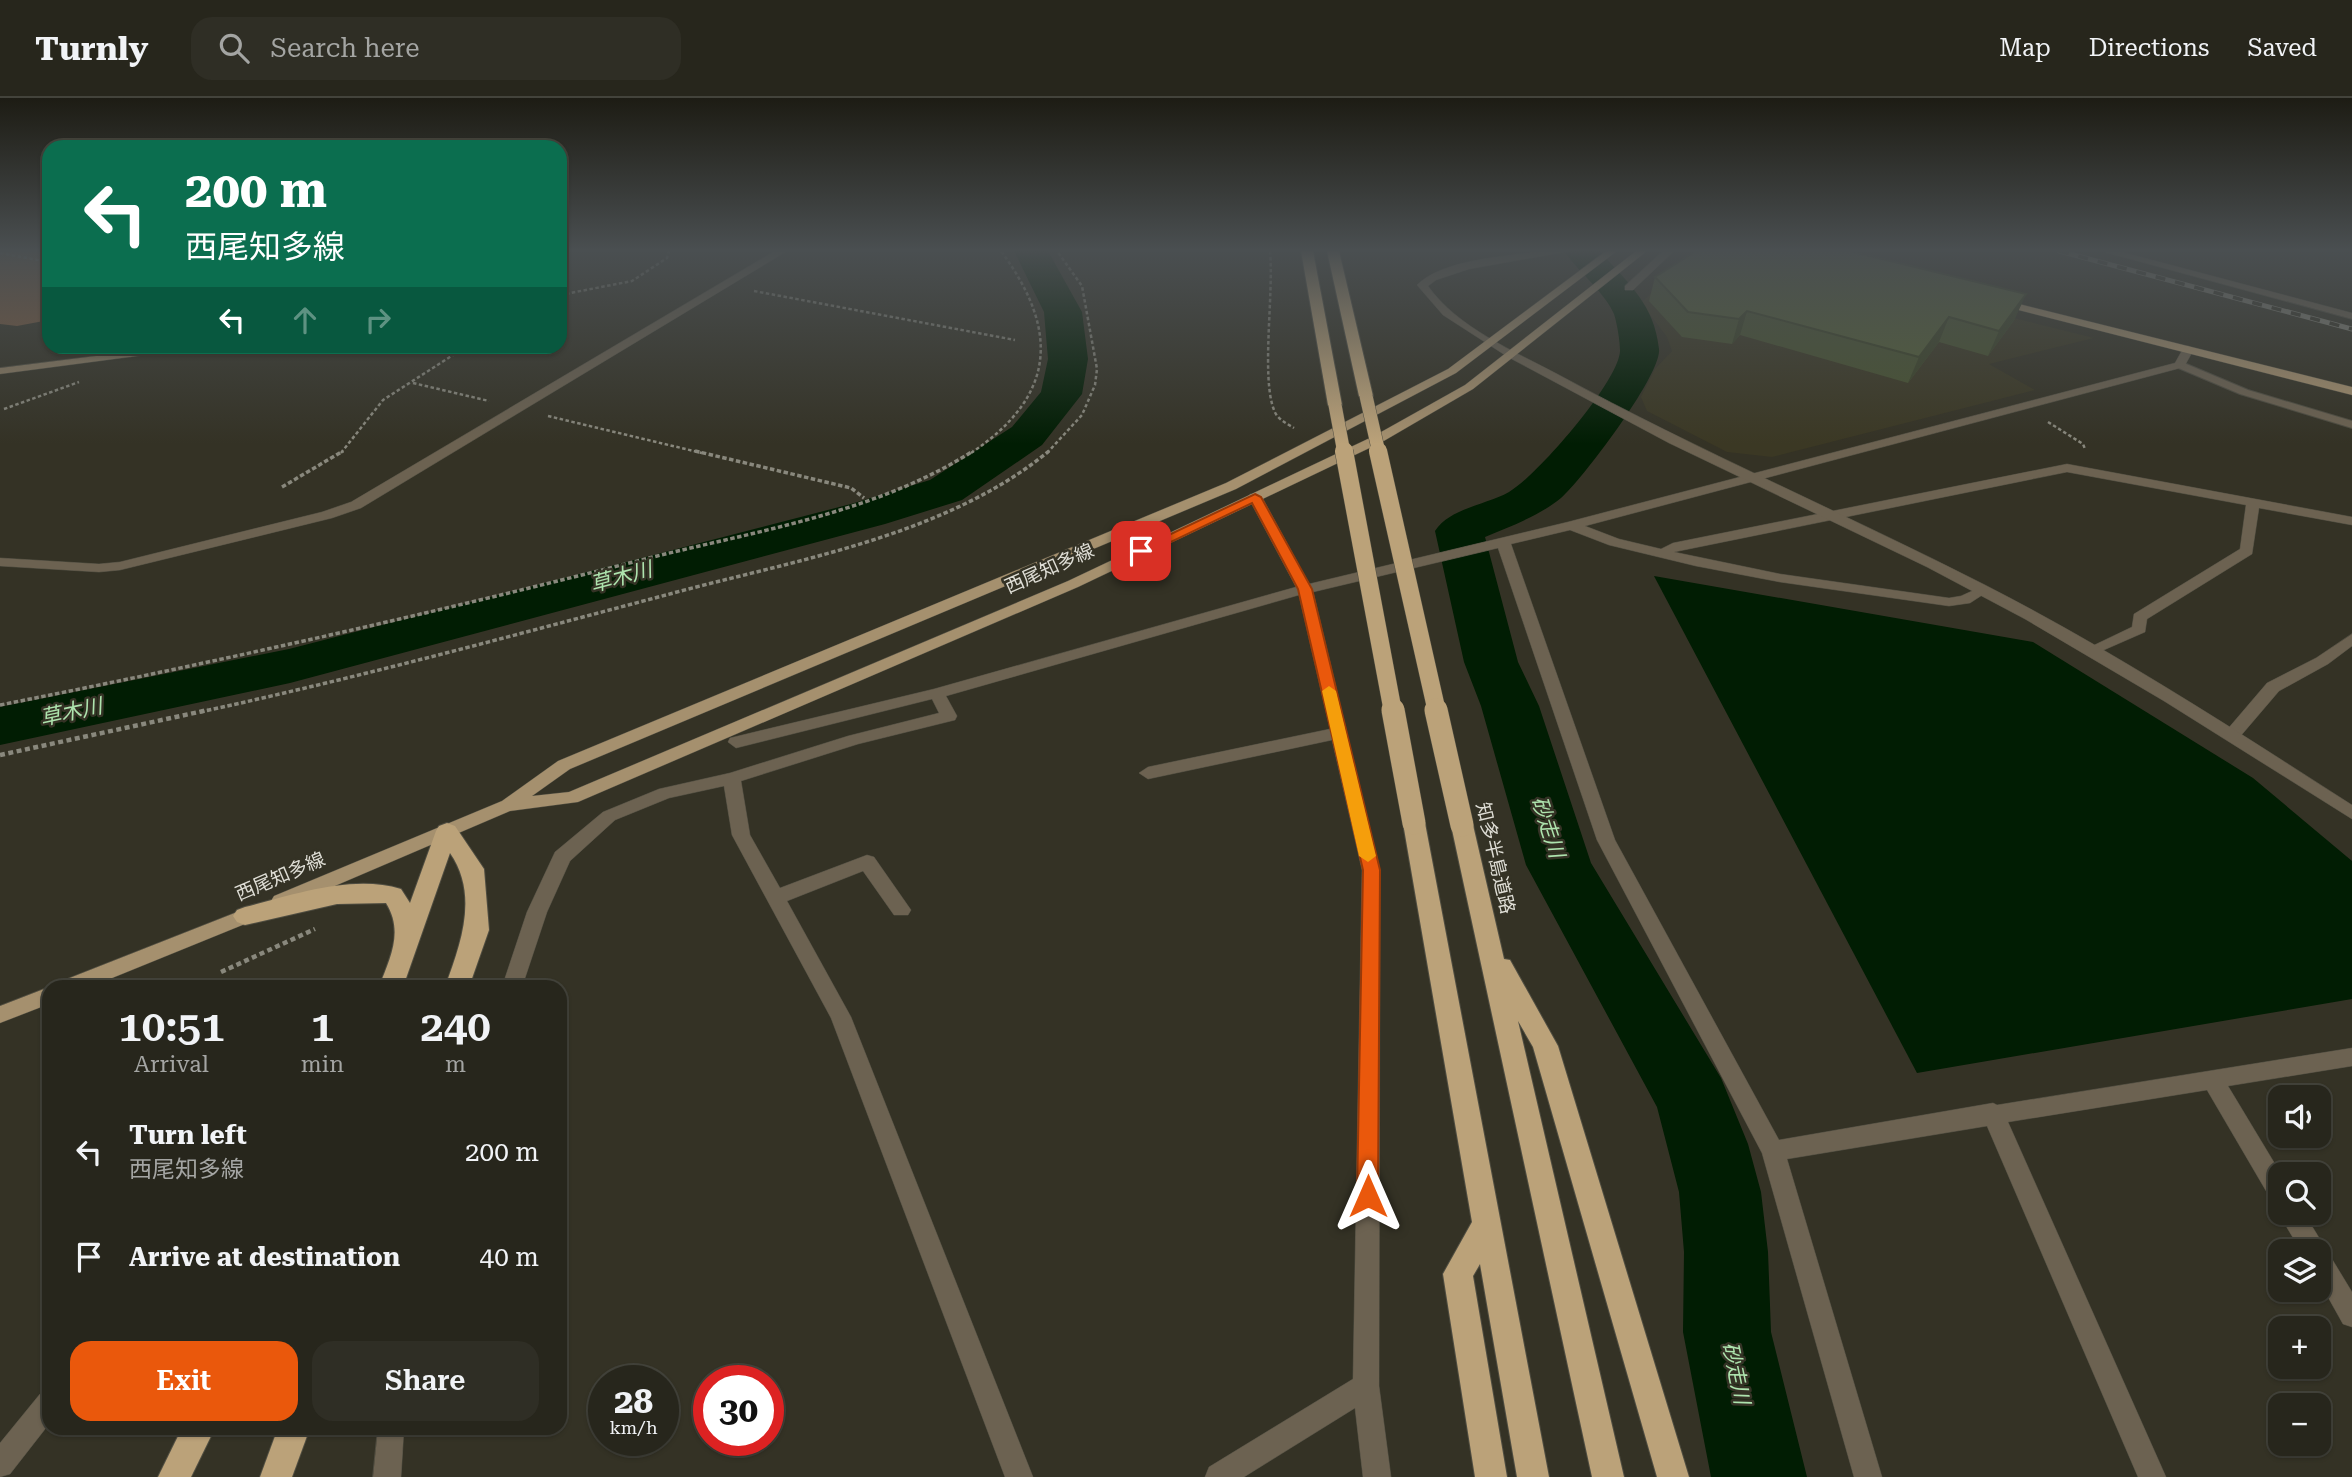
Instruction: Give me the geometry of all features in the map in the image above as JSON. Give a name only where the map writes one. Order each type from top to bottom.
[{"type":"highway","points":[[1319,315],[1533,1477]]},
{"type":"highway","name":"知多半島道路","points":[[1348,315],[1608,1477]]},
{"type":"highway","points":[[394,980],[447,831]]},
{"type":"highway","points":[[447,831],[472,869],[477,930],[459,980]]},
{"type":"highway","points":[[245,916],[327,895],[368,892],[393,895],[405,914],[409,943]]},
{"type":"highway","points":[[1489,947],[1545,1046],[1673,1477]]},
{"type":"highway","points":[[1486,1226],[1458,1274],[1491,1477]]},
{"type":"highway","points":[[174,1477],[195,1435]]},
{"type":"highway","points":[[276,1477],[292,1435]]},
{"type":"main road","name":"西尾知多線","points":[[86,980],[508,805],[564,765],[1231,486],[1452,371],[1529,315]]},
{"type":"main road","name":"西尾知多線","points":[[508,805],[572,797],[1073,584],[1378,439],[1469,387],[1563,315]]},
{"type":"main road","points":[[2054,315],[2352,391]]},
{"type":"main road","points":[[0,371],[108,358],[121,354]]},
{"type":"main road","points":[[0,1015],[42,998]]},
{"type":"street","points":[[0,562],[99,568],[120,566],[327,515],[356,505],[672,315]]},
{"type":"street","points":[[1454,315],[1493,342],[1587,395],[1750,478],[1835,515],[1983,590],[2092,650],[2352,813]]},
{"type":"street","points":[[736,742],[937,693],[1305,589],[1452,557],[2180,365],[2188,349]]},
{"type":"street","points":[[1663,554],[1673,547],[2067,468],[2352,521]]},
{"type":"street","points":[[1255,497],[1305,589],[1371,870],[1366,1386],[1377,1477]]},
{"type":"street","points":[[2092,650],[2140,629],[2139,617],[2157,603],[2247,551],[2253,502]]},
{"type":"street","points":[[1571,526],[1614,542],[1663,554],[1780,578],[1920,600],[1965,600],[1983,590]]},
{"type":"street","points":[[1503,542],[1606,840],[1773,1151],[1868,1477]]},
{"type":"street","points":[[2232,736],[2273,687],[2322,661],[2352,639]]},
{"type":"street","points":[[514,980],[537,912],[562,857],[609,816],[665,793],[732,778],[854,740],[949,716],[937,693]]},
{"type":"street","points":[[1148,774],[1339,733]]},
{"type":"street","points":[[732,778],[741,835],[841,1017],[1019,1477]]},
{"type":"street","points":[[775,898],[867,862],[901,911]]},
{"type":"street","points":[[1773,1151],[2352,1056]]},
{"type":"street","points":[[2213,1080],[2268,1174]]},
{"type":"street","points":[[1993,1113],[2152,1477]]},
{"type":"street","points":[[2331,1279],[2352,1315]]},
{"type":"street","points":[[1219,1477],[1366,1386]]},
{"type":"street","points":[[0,1464],[42,1412]]},
{"type":"street","points":[[387,1477],[390,1435]]},
{"type":"lane","points":[[2180,365],[2244,392],[2352,425]]},
{"type":"path","points":[[884,315],[1015,340]]},
{"type":"path","points":[[0,705],[365,629],[738,534],[864,498],[954,463],[987,442],[1025,405],[1038,367],[1038,326],[1035,315]]},
{"type":"path","points":[[0,755],[350,679],[859,543],[913,526],[1005,483],[1066,434],[1084,413],[1094,388],[1098,368],[1087,315]]},
{"type":"path","points":[[1271,315],[1269,372],[1272,409],[1278,418],[1319,440]]},
{"type":"path","points":[[282,487],[340,454],[368,424],[367,420],[376,406],[456,354]]},
{"type":"path","points":[[4,409],[79,382],[108,358]]},
{"type":"path","points":[[414,383],[851,488],[864,498]]},
{"type":"path","points":[[2022,405],[2083,444],[2104,475]]},
{"type":"path","points":[[221,972],[322,926]]},
{"type":"shaded area","points":[[0,315],[42,315],[42,321],[17,326],[0,324]]},
{"type":"shaded area","points":[[1650,315],[2004,315],[2094,338],[1989,364],[2035,390],[1772,457],[1727,452],[1647,411],[1641,397],[1655,369],[1672,351],[1667,337]]},
{"type":"shaded area","points":[[1654,576],[2033,642],[2253,778],[2352,861],[2352,999],[1917,1073]]},
{"type":"building","points":[[1712,315],[1743,315],[1739,319]]},
{"type":"building","points":[[1763,315],[2010,315],[1999,331],[1949,317],[1919,357]]},
{"type":"waterway","name":"草木川","points":[[0,726],[290,666],[868,514],[946,490],[1027,436],[1061,394],[1068,359],[1063,315]]},
{"type":"waterway","name":"砂走川","points":[[1633,315],[1640,352],[1632,372],[1580,451],[1546,487],[1525,502],[1459,531],[1471,571],[1491,662],[1510,706],[1559,865],[1694,1101],[1708,1144],[1720,1192],[1726,1252],[1727,1332],[1740,1402],[1759,1477]]},
{"type":"railway","points":[[2301,315],[2352,329]]},
{"type":"slow traffic","points":[[1329,691],[1368,856]]},
{"type":"route","points":[[1141,551],[1255,497],[1263,506],[1305,589],[1371,870],[1368,1196]]}]
